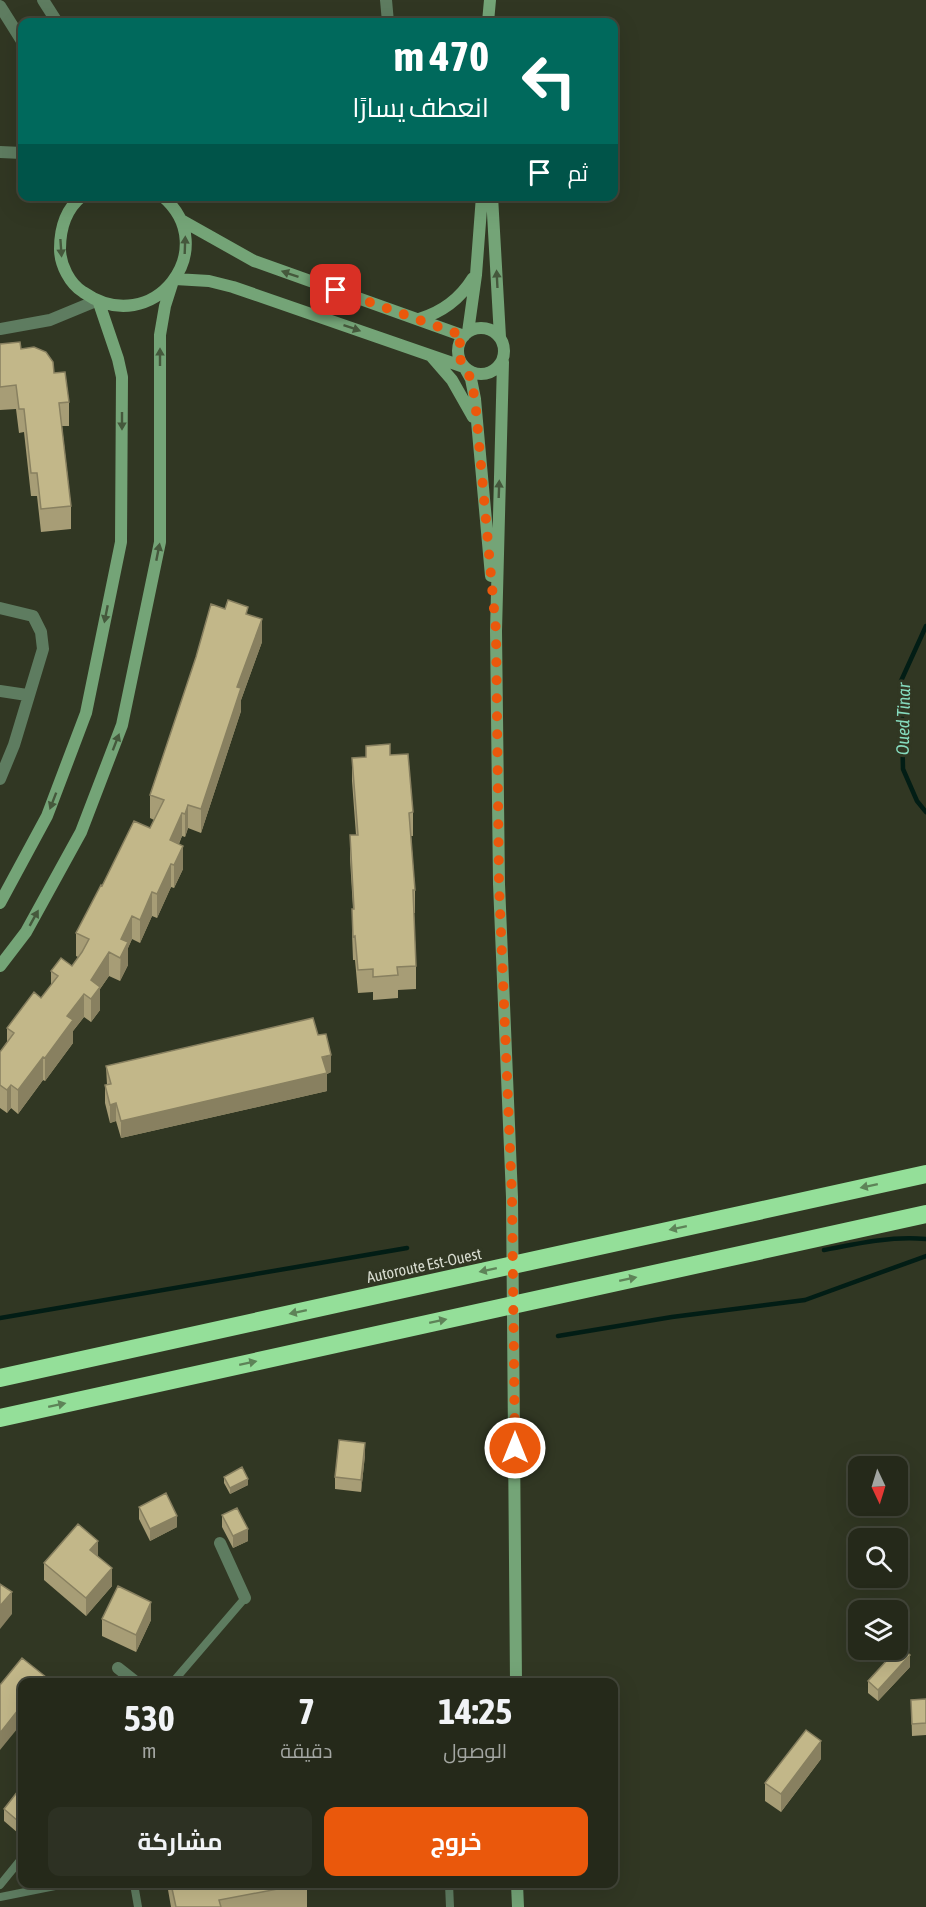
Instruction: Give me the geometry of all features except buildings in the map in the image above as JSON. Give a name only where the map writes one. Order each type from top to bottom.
[{"type":"highway","name":"Autoroute Est-Ouest","points":[[0,1378],[926,1174]]},
{"type":"highway","points":[[0,1418],[926,1214]]},
{"type":"main road","points":[[488,18],[490,0]]},
{"type":"main road","points":[[78,201],[67,215],[60,234],[60,254],[67,273],[79,290],[97,302],[119,307],[138,305],[157,297],[173,281],[209,281],[227,285],[429,354],[480,375],[493,372],[503,362]]},
{"type":"main road","points":[[0,966],[26,932],[81,832],[122,725],[160,543],[160,335],[165,306],[173,281],[182,265],[185,250],[185,235],[181,220],[168,201]]},
{"type":"main road","points":[[482,201],[476,275],[466,334],[458,351],[473,388],[496,631]]},
{"type":"main road","points":[[492,201],[500,337],[505,349],[496,631],[499,884],[512,1197],[516,1678]]},
{"type":"main road","points":[[181,220],[254,261],[419,320],[466,334],[481,328],[495,332],[500,337]]},
{"type":"main road","points":[[419,320],[446,308],[468,287],[476,275]]},
{"type":"main road","points":[[0,903],[47,816],[86,713],[121,542],[122,377],[118,359],[97,302]]},
{"type":"main road","points":[[429,354],[453,380],[477,426]]},
{"type":"main road","points":[[517,1888],[518,1907]]},
{"type":"street","points":[[43,0],[54,18]]},
{"type":"street","points":[[386,0],[388,18]]},
{"type":"street","points":[[0,6],[18,35]]},
{"type":"street","points":[[0,152],[18,153]]},
{"type":"street","points":[[0,329],[51,320],[97,302]]},
{"type":"street","points":[[0,608],[33,616],[41,632],[43,649],[14,745],[0,779]]},
{"type":"street","points":[[0,691],[27,696]]},
{"type":"street","points":[[220,1543],[245,1598]]},
{"type":"street","points":[[118,1668],[131,1678]]},
{"type":"lane","points":[[176,1678],[245,1598]]},
{"type":"lane","points":[[0,1885],[18,1863]]},
{"type":"lane","points":[[0,1897],[45,1888]]},
{"type":"lane","points":[[135,1888],[138,1907]]},
{"type":"lane","points":[[449,1888],[450,1907]]},
{"type":"waterway","name":"Oued Tinar","points":[[926,626],[901,681],[903,769],[917,801],[926,812]]},
{"type":"waterway","points":[[824,1250],[888,1239],[926,1239]]},
{"type":"waterway","points":[[0,1318],[407,1248]]},
{"type":"waterway","points":[[558,1336],[672,1317],[805,1300],[926,1256]]},
{"type":"route","points":[[336,290],[464,336],[459,345],[458,357],[471,379],[475,399],[496,631],[499,884],[512,1197],[515,1448]]}]
